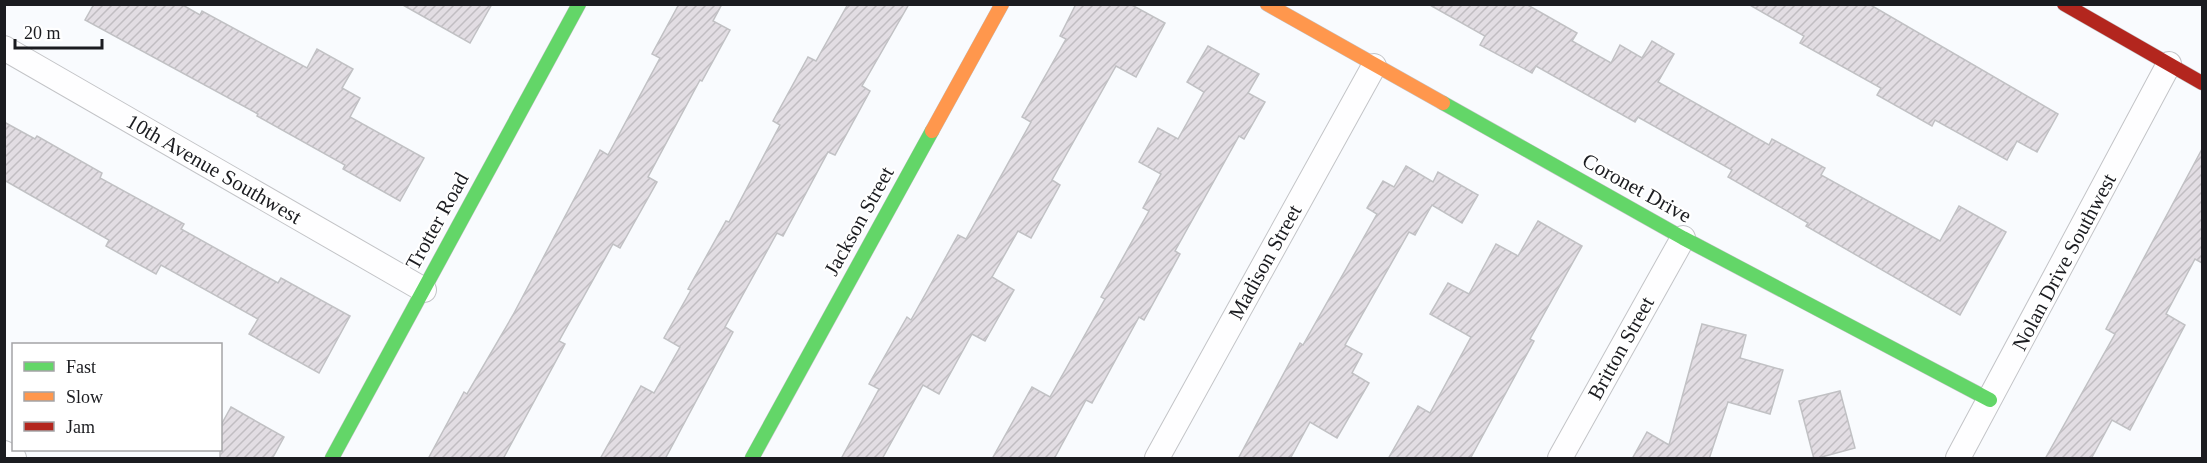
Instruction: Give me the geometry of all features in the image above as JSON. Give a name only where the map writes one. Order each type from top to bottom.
[{"type":"street","name":"Trotter Road","points":[[332,459],[579,4]]},
{"type":"street","name":"Jackson Street","points":[[752,459],[1002,4]]},
{"type":"street","name":"Coronet Drive","points":[[1267,4],[1683,238],[1990,400]]},
{"type":"street","points":[[2064,4],[2202,83]]},
{"type":"street","name":"10th Avenue Southwest","points":[[4,48],[424,290]]},
{"type":"street","name":"Nolan Drive Southwest","points":[[1958,459],[2169,64]]},
{"type":"street","name":"Madison Street","points":[[1157,459],[1374,66]]},
{"type":"street","name":"Britton Street","points":[[1560,459],[1683,238]]},
{"type":"street","points":[[4,453],[14,459]]},
{"type":"building","points":[[94,4],[181,4],[200,15],[202,11],[307,68],[317,49],[353,69],[342,88],[360,98],[350,117],[424,158],[400,201],[343,169],[345,165],[257,116],[258,114],[85,20]]},
{"type":"building","points":[[401,4],[492,4],[470,43]]},
{"type":"building","points":[[679,4],[722,4],[713,21],[730,30],[702,81],[700,80],[648,177],[657,182],[620,248],[613,244],[559,341],[565,344],[503,459],[428,459],[464,392],[467,394],[513,315],[600,150],[608,155],[660,58],[652,54]]},
{"type":"building","points":[[848,4],[909,4],[862,86],[870,91],[835,155],[828,152],[783,236],[777,233],[725,327],[733,332],[665,459],[600,459],[641,386],[654,393],[680,347],[664,338],[691,290],[688,289],[726,221],[729,222],[780,125],[773,121],[808,57],[816,61]]},
{"type":"building","points":[[1076,4],[1130,4],[1165,23],[1136,77],[1116,66],[1052,180],[1060,185],[1031,238],[1018,231],[992,277],[1014,290],[985,341],[972,334],[939,394],[923,385],[882,459],[841,459],[879,389],[869,384],[907,317],[911,320],[958,235],[966,239],[1031,122],[1022,117],[1066,39],[1060,36]]},
{"type":"building","points":[[1428,4],[1526,4],[1577,33],[1572,41],[1611,63],[1620,45],[1642,58],[1652,41],[1674,54],[1658,82],[1769,145],[1772,139],[1825,168],[1821,175],[1940,241],[1959,206],[2006,232],[1960,315],[1806,226],[1808,223],[1728,177],[1732,170],[1638,117],[1635,122],[1536,66],[1532,73],[1480,45],[1485,36]]},
{"type":"building","points":[[1748,4],[1869,4],[2058,114],[2037,152],[2017,141],[2007,160],[1935,120],[1932,126],[1877,95],[1881,88],[1800,43],[1804,36]]},
{"type":"building","points":[[1208,46],[1259,74],[1248,93],[1265,102],[1244,139],[1239,136],[1175,251],[1180,254],[1144,320],[1139,317],[1092,403],[1086,400],[1054,459],[992,459],[1032,387],[1050,397],[1105,299],[1101,297],[1149,211],[1143,208],[1161,174],[1139,162],[1158,128],[1178,139],[1204,92],[1187,82]]},
{"type":"building","points":[[4,122],[35,139],[37,136],[102,173],[100,178],[184,224],[181,229],[278,283],[281,278],[350,316],[319,373],[249,334],[258,319],[161,265],[156,274],[106,246],[109,240],[4,180]]},
{"type":"building","points":[[2202,149],[2202,263],[2195,259],[2166,314],[2185,325],[2130,430],[2112,420],[2091,459],[2045,459],[2115,334],[2106,329]]},
{"type":"building","points":[[1406,166],[1433,182],[1438,172],[1478,195],[1462,223],[1432,205],[1415,235],[1409,232],[1345,345],[1362,354],[1352,373],[1369,383],[1337,438],[1310,422],[1290,459],[1238,459],[1300,343],[1303,345],[1377,214],[1367,208],[1383,181],[1394,187]]},
{"type":"building","points":[[1538,221],[1582,246],[1530,339],[1534,341],[1470,459],[1388,459],[1418,406],[1430,413],[1471,337],[1430,314],[1448,283],[1469,294],[1496,244],[1518,256]]},
{"type":"building","points":[[1702,324],[1746,335],[1740,358],[1783,370],[1770,414],[1728,402],[1709,459],[1632,459],[1647,432],[1669,445]]},
{"type":"building","points":[[1840,391],[1855,448],[1814,459],[1799,401]]},
{"type":"building","points":[[231,407],[284,437],[272,459],[220,459],[222,423]]},
{"type":"traffic: fast","points":[[332,458],[579,4]]},
{"type":"traffic: fast","points":[[1443,103],[1683,238],[1990,400]]},
{"type":"traffic: fast","points":[[752,458],[932,131]]},
{"type":"traffic: slow","points":[[932,131],[1002,4]]},
{"type":"traffic: slow","points":[[1267,4],[1443,103]]},
{"type":"traffic: jam","points":[[2064,4],[2202,83]]}]
